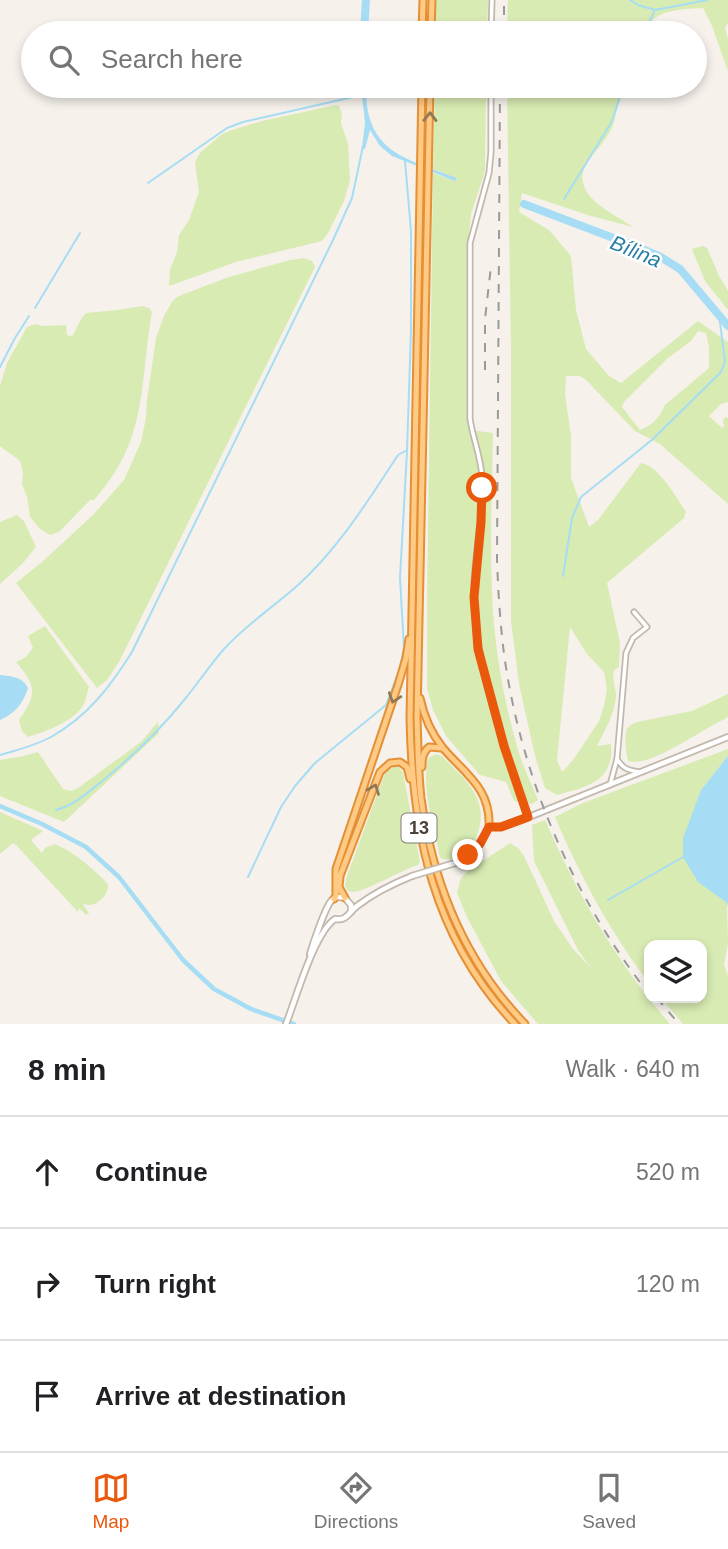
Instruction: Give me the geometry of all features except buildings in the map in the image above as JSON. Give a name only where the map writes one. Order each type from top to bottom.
[{"type":"highway","points":[[422,21],[423,0]]},
{"type":"highway","points":[[431,21],[432,0]]},
{"type":"highway","name":"13","points":[[422,98],[411,758],[418,799],[439,878],[459,930],[488,980],[526,1024]]},
{"type":"highway","name":"13","points":[[430,98],[418,681],[419,829],[431,878],[452,933],[481,984],[515,1024]]},
{"type":"highway","points":[[334,899],[336,869],[406,658],[412,608]]},
{"type":"highway","points":[[418,681],[425,718],[444,749],[472,778],[484,796],[490,815],[489,827]]},
{"type":"highway","points":[[418,799],[423,754],[429,747],[444,749]]},
{"type":"highway","points":[[347,900],[339,887],[340,876],[384,767],[400,762],[407,768],[418,799]]},
{"type":"street","points":[[491,21],[492,0]]},
{"type":"street","points":[[491,98],[489,173],[470,243],[470,419],[482,480],[474,597],[478,649],[504,746],[528,817]]},
{"type":"street","points":[[610,785],[617,759],[626,653],[633,638],[647,627],[634,612]]},
{"type":"street","points":[[286,1024],[321,935],[331,921],[344,919],[366,900],[391,885],[455,863],[480,844],[489,827],[501,827],[528,817],[728,737]]},
{"type":"street","points":[[617,759],[626,770],[642,773]]},
{"type":"street","points":[[301,985],[318,930],[330,903],[337,897],[355,903],[366,900]]},
{"type":"street","points":[[347,900],[351,912]]},
{"type":"street","points":[[328,908],[335,919]]},
{"type":"green space","points":[[436,0],[488,0],[487,21],[435,21]]},
{"type":"green space","points":[[508,0],[728,0],[728,23],[725,28],[728,39],[728,71],[703,8],[674,11],[652,21],[507,21]]},
{"type":"green space","points":[[435,98],[486,98],[485,171],[471,214],[468,244],[470,430],[493,433],[491,553],[495,634],[514,737],[538,800],[532,804],[514,801],[506,782],[480,775],[446,736],[433,710],[427,688],[433,173],[455,181],[456,178],[433,169]]},
{"type":"green space","points":[[507,98],[620,98],[612,128],[589,160],[583,172],[583,182],[593,200],[633,227],[522,193],[519,212],[549,230],[571,256],[576,310],[586,349],[609,376],[621,383],[698,321],[728,342],[728,402],[721,404],[709,416],[722,428],[725,417],[728,418],[728,504],[660,444],[635,431],[585,379],[566,376],[571,478],[589,527],[598,520],[641,463],[660,476],[686,512],[684,518],[607,583],[620,643],[619,667],[613,674],[616,698],[613,711],[597,746],[611,744],[611,759],[602,776],[589,785],[557,795],[545,788],[519,684],[511,621]],"holes":[[[698,331],[706,333],[709,368],[665,405],[652,423],[640,430],[622,407],[624,402],[668,358],[691,341]],[[570,627],[587,654],[604,672],[607,689],[604,706],[599,721],[562,772],[557,760]]]},
{"type":"green space","points":[[336,105],[342,114],[341,123],[348,144],[350,180],[344,201],[322,241],[236,262],[169,286],[179,235],[189,220],[199,192],[195,162],[200,153],[229,131]]},
{"type":"green space","points":[[703,246],[707,248],[728,291],[728,310],[705,281],[692,249]]},
{"type":"green space","points":[[304,258],[312,261],[315,267],[119,662],[107,680],[97,688],[16,583],[93,515],[124,480],[141,442],[156,338],[172,302],[177,297],[229,277]]},
{"type":"green space","points":[[142,306],[152,312],[139,410],[133,433],[112,477],[94,500],[90,500],[59,532],[50,535],[40,529],[30,517],[20,461],[0,446],[0,386],[7,363],[27,327],[35,324],[66,325],[67,335],[70,336],[86,313]]},
{"type":"green space","points":[[17,515],[24,521],[36,547],[0,584],[0,522]]},
{"type":"green space","points":[[45,626],[89,687],[84,704],[74,716],[51,729],[28,737],[22,731],[19,720],[29,703],[32,690],[28,677],[16,662],[26,657],[33,648],[28,636]]},
{"type":"green space","points":[[728,694],[727,718],[663,753],[637,762],[628,761],[626,736],[630,726],[637,722],[692,711]]},
{"type":"green space","points":[[158,722],[159,733],[64,822],[0,796],[0,760],[38,752],[63,789],[71,791],[141,742]]},
{"type":"green space","points":[[728,749],[728,756],[701,790],[698,881],[727,903],[728,944],[724,964],[728,976],[728,1024],[683,1024],[665,1003],[707,1003],[707,940],[644,940],[644,976],[621,944],[575,861],[555,817],[583,803]]},
{"type":"green space","points":[[436,754],[442,756],[465,780],[477,797],[480,807],[481,817],[476,839],[468,849],[451,859],[440,858],[427,795],[428,758]]},
{"type":"green space","points":[[399,767],[403,773],[420,862],[365,889],[351,892],[345,885],[347,876],[386,770]]},
{"type":"green space","points":[[0,812],[43,831],[31,840],[42,853],[45,848],[55,844],[77,856],[108,884],[108,889],[100,901],[91,905],[82,903],[89,913],[86,915],[79,908],[78,912],[13,843],[0,854]]},
{"type":"green space","points":[[545,820],[585,901],[644,992],[644,1003],[653,1003],[670,1024],[538,1024],[501,981],[457,893],[461,878],[468,871],[510,843],[524,856],[554,921],[573,949],[591,968],[578,950],[534,861],[532,825]]},
{"type":"water","points":[[362,98],[367,98],[372,126],[392,150],[421,165],[457,178],[455,181],[392,156],[380,146],[370,130],[365,149],[362,148],[365,123]]},
{"type":"water","points":[[0,675],[20,679],[28,688],[18,707],[0,720]]},
{"type":"water","points":[[728,756],[728,907],[727,903],[698,882],[683,857],[683,838],[701,790]]},
{"type":"waterway","name":"Bílina","points":[[365,21],[366,0]]},
{"type":"waterway","points":[[630,0],[655,10],[707,0]]},
{"type":"waterway","points":[[650,21],[654,12]]},
{"type":"waterway","points":[[148,183],[227,128],[349,98]]},
{"type":"waterway","points":[[564,199],[611,123],[620,98]]},
{"type":"waterway","points":[[0,755],[45,740],[76,720],[106,689],[132,652],[333,240],[352,198],[363,146]]},
{"type":"waterway","points":[[56,810],[90,791],[156,732],[232,640],[312,572],[352,524],[398,455],[407,450],[411,231],[405,161]]},
{"type":"waterway","name":"Bílina","points":[[524,204],[659,256],[680,269],[728,326]]},
{"type":"waterway","points":[[35,308],[80,233]]},
{"type":"waterway","points":[[563,576],[572,518],[581,497],[653,439],[721,372],[725,362],[719,314]]},
{"type":"waterway","points":[[0,367],[29,316]]},
{"type":"waterway","points":[[248,877],[281,807],[295,786],[315,763],[386,705],[400,668],[404,648],[400,578],[407,451]]},
{"type":"waterway","points":[[0,806],[86,847],[119,877],[183,960],[214,989],[251,1009],[294,1024]]},
{"type":"waterway","points":[[608,900],[683,857]]},
{"type":"railway","points":[[504,0],[504,21]]},
{"type":"railway","points":[[500,98],[497,558],[504,654],[523,745],[554,833],[596,917],[644,987]]},
{"type":"railway","points":[[485,370],[485,319],[491,266]]},
{"type":"railway","points":[[661,1003],[679,1024]]},
{"type":"route","points":[[468,855],[480,844],[489,827],[501,827],[528,817],[504,746],[478,649],[474,597],[482,488]]}]
